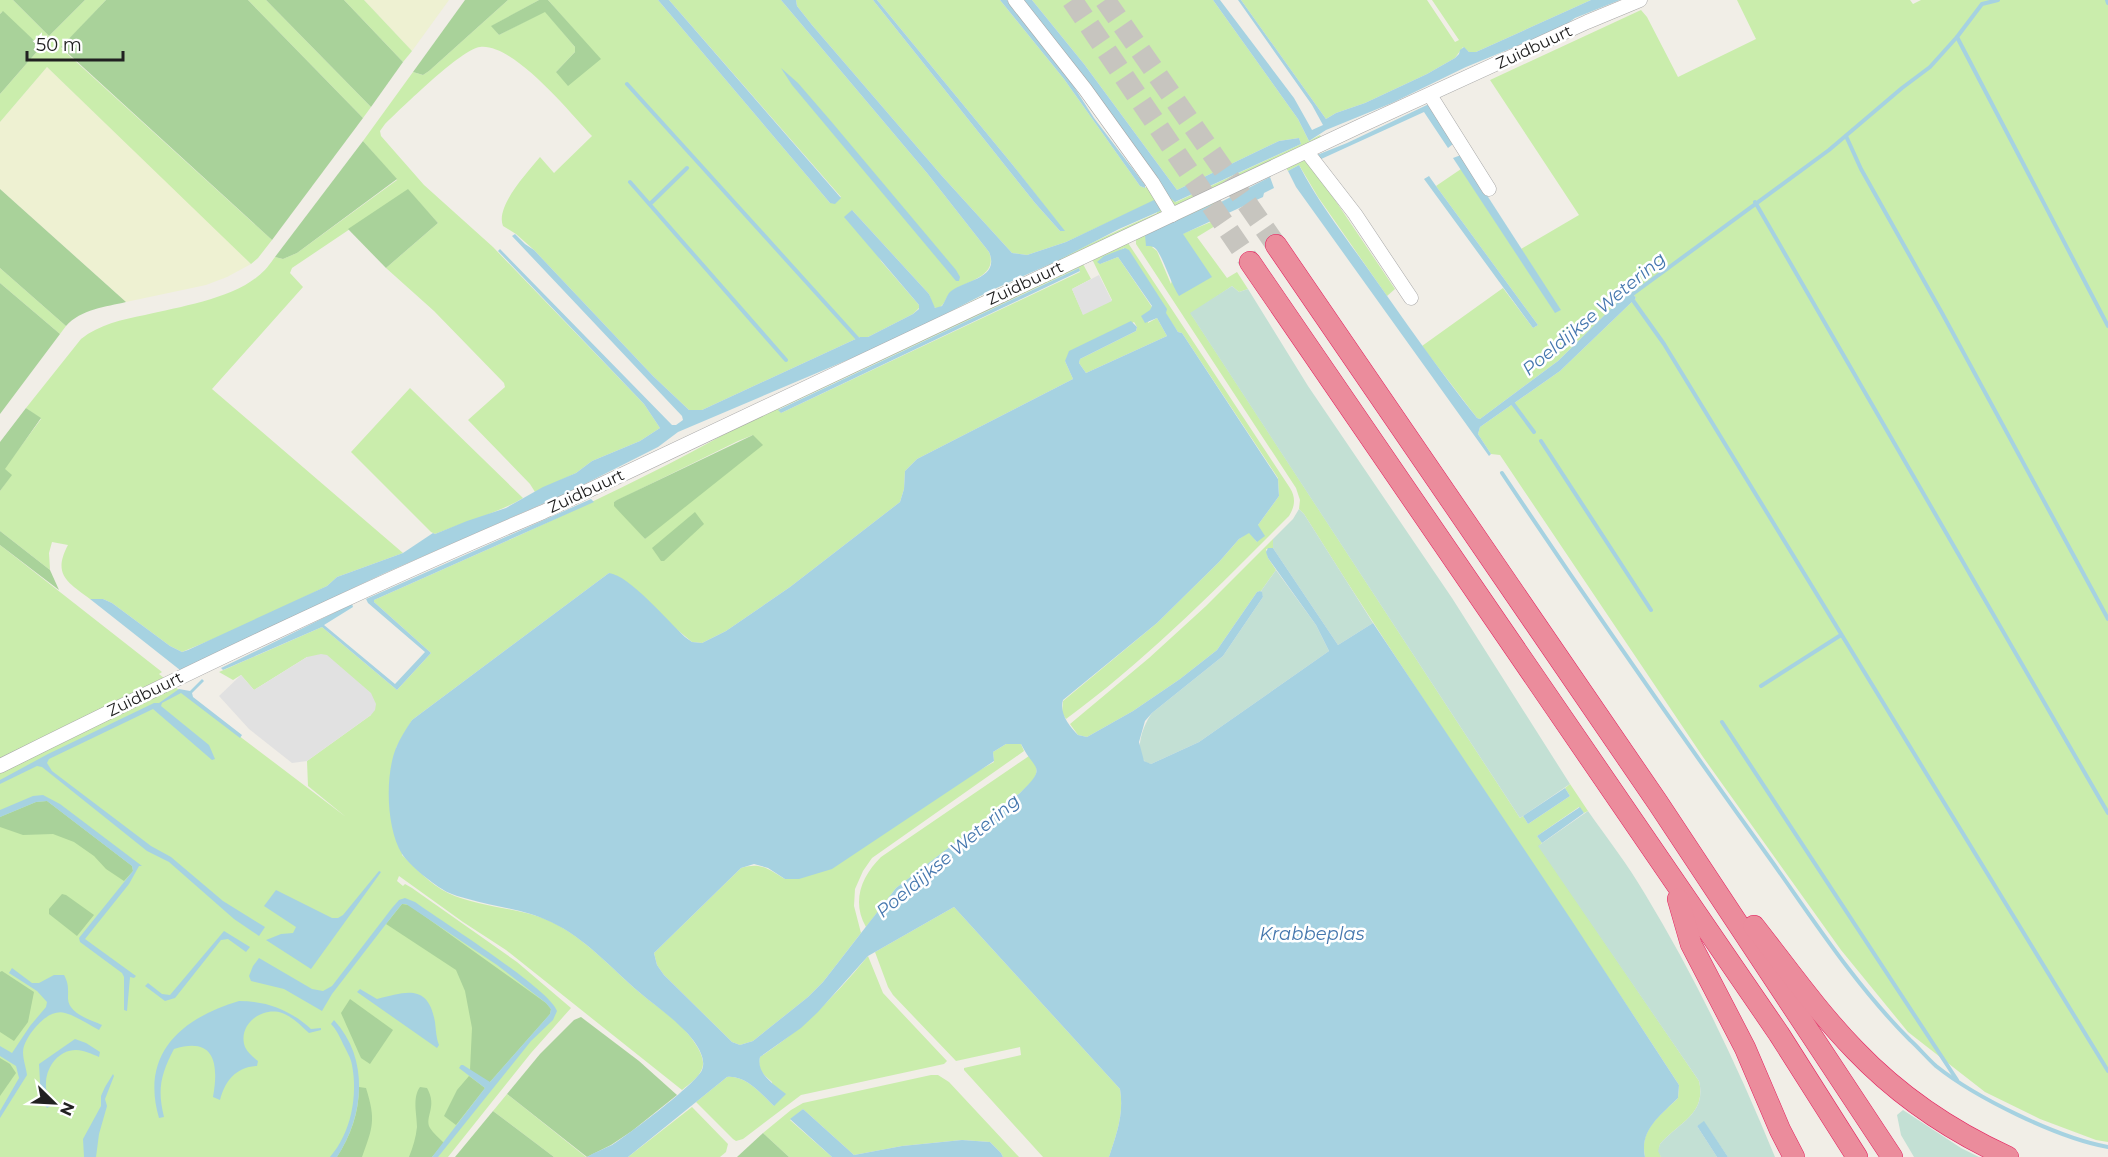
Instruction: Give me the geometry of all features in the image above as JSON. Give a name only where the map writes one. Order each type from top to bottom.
[{"type":"highway","points":[[1276,244],[1658,803],[1892,1157]]},
{"type":"highway","points":[[1250,262],[1779,1034],[1857,1157]]},
{"type":"highway","points":[[1658,803],[1818,1009],[1855,1050],[1881,1075],[1947,1125],[2008,1157]]},
{"type":"highway","points":[[1673,881],[1691,944],[1735,1027],[1794,1157]]},
{"type":"street","points":[[1015,0],[1085,89],[1152,182],[1172,215]]},
{"type":"street","name":"Zuidbuurt","points":[[0,766],[182,676],[427,561],[543,512],[1358,127],[1640,0]]},
{"type":"street","points":[[1430,95],[1489,189]]},
{"type":"street","points":[[1307,152],[1354,214],[1412,298]]},
{"type":"green space","points":[[0,0],[13,0],[49,36],[85,0],[106,0],[61,48],[272,240],[258,258],[251,264],[47,67],[0,122],[0,94],[41,47],[2,12],[0,14]]},
{"type":"green space","points":[[13,0],[85,0],[49,36]]},
{"type":"green space","points":[[106,0],[248,0],[363,118],[272,240],[61,47]]},
{"type":"green space","points":[[248,0],[266,0],[371,107],[363,118]]},
{"type":"green space","points":[[266,0],[344,0],[403,62],[371,107]]},
{"type":"green space","points":[[344,0],[364,0],[412,51],[403,62]]},
{"type":"green space","points":[[364,0],[449,0],[412,51]]},
{"type":"green space","points":[[465,0],[508,0],[429,71],[423,75],[413,72]]},
{"type":"green space","points":[[508,0],[539,0],[492,26],[499,35],[545,11],[575,47],[575,52],[556,72],[600,59],[548,0],[658,0],[830,203],[841,197],[669,0],[781,0],[927,173],[989,252],[991,260],[989,267],[979,277],[951,292],[937,309],[933,306],[929,294],[852,210],[881,261],[919,305],[919,308],[913,314],[868,337],[860,337],[702,410],[689,410],[653,376],[534,250],[503,226],[502,218],[508,199],[540,157],[554,173],[592,136],[525,67],[494,49],[480,47],[471,50],[432,80],[385,124],[380,131],[381,136],[424,185],[493,247],[644,404],[660,428],[640,441],[592,461],[576,473],[535,492],[468,420],[505,387],[504,383],[434,311],[386,268],[438,223],[408,190],[292,268],[290,273],[303,287],[212,389],[403,553],[337,577],[327,586],[242,627],[182,652],[170,646],[112,603],[103,599],[90,599],[69,582],[62,571],[63,555],[68,545],[52,542],[49,553],[50,570],[0,531],[0,491],[11,475],[4,469],[41,419],[26,408],[81,339],[111,323],[219,297],[246,285],[257,277],[275,257],[283,259],[297,253],[397,180],[363,141],[413,72],[423,75],[429,71]]},
{"type":"green space","points":[[539,0],[548,0],[601,59],[568,86],[556,72],[575,52],[575,47],[545,12],[499,35],[491,26]]},
{"type":"green space","points":[[796,0],[873,0],[1035,203],[1060,231],[1064,231],[877,0],[1000,0],[1064,79],[1140,186],[1145,188],[1149,183],[1163,204],[1162,213],[962,310],[960,307],[1157,213],[1154,201],[1066,242],[1027,255],[1012,253],[942,176],[812,25],[797,6]]},
{"type":"green space","points":[[1032,0],[1213,0],[1298,119],[1309,141],[1320,135],[1322,140],[1179,207],[1174,206],[1153,180],[1176,202],[1301,144],[1299,138],[1279,141],[1177,190],[1084,64]]},
{"type":"green space","points":[[1241,0],[1427,0],[1455,42],[1459,40],[1432,0],[1591,0],[1476,52],[1469,52],[1463,47],[1455,58],[1427,74],[1326,119]]},
{"type":"green space","points":[[1737,0],[1910,0],[1913,4],[1921,0],[2108,0],[2108,1142],[2096,1140],[2040,1119],[1985,1092],[1908,1032],[1841,950],[1703,757],[1500,455],[1491,454],[1478,434],[1480,427],[1560,371],[1636,298],[1631,291],[1558,361],[1480,419],[1422,346],[1503,288],[1533,328],[1538,325],[1436,186],[1461,169],[1555,312],[1560,310],[1521,249],[1579,215],[1490,80],[1641,10],[1647,17],[1678,77],[1756,39]]},
{"type":"green space","points":[[3,11],[41,47],[0,94],[0,14]]},
{"type":"green space","points":[[47,67],[251,264],[206,285],[126,302],[0,189],[0,122]]},
{"type":"green space","points":[[363,141],[397,179],[297,253],[283,259],[275,257]]},
{"type":"green space","points":[[1306,157],[1395,289],[1387,296],[1318,197],[1299,165],[1288,171],[1286,168]]},
{"type":"green space","points":[[0,189],[126,302],[86,312],[66,326],[0,268]]},
{"type":"green space","points":[[408,189],[438,223],[386,268],[348,229]]},
{"type":"green space","points":[[1213,202],[1217,204],[1152,247],[1157,251],[1171,284],[1182,234],[1223,215],[1220,223],[1197,237],[1227,278],[1237,272],[1248,289],[1239,292],[1232,286],[1191,314],[1520,818],[1523,816],[1528,824],[1570,796],[1565,788],[1570,784],[1588,811],[1584,813],[1579,807],[1537,836],[1542,843],[1539,846],[1699,1081],[1699,1102],[1695,1110],[1660,1144],[1661,1157],[1645,1157],[1645,1138],[1652,1124],[1678,1098],[1679,1085],[1299,509],[1300,500],[1296,488],[1136,244],[1136,238]]},
{"type":"green space","points":[[1128,243],[1290,488],[1294,502],[1289,516],[1182,622],[1066,719],[1062,713],[1063,701],[1157,623],[1239,539],[1249,532],[1257,542],[1258,525],[1279,496],[1278,478],[1182,333],[1178,332],[1165,313],[1166,309],[1129,251],[1124,248],[1100,264],[1118,257],[1152,307],[1148,323],[1157,318],[1167,336],[1086,373],[1079,363],[1080,359],[1136,331],[1137,327],[1134,322],[1065,361],[1073,379],[917,459],[905,471],[904,489],[900,502],[790,587],[726,631],[702,643],[692,642],[609,573],[412,720],[396,748],[402,855],[430,881],[448,893],[473,902],[538,916],[586,944],[639,992],[677,1022],[692,1039],[700,1053],[703,1066],[699,1074],[682,1090],[506,950],[399,876],[397,881],[403,886],[405,884],[412,888],[517,962],[571,1008],[531,1053],[448,1157],[0,1157],[0,545],[162,672],[159,674],[184,694],[346,817],[308,786],[307,761],[371,715],[307,657],[254,690],[241,675],[233,680],[219,672],[322,627],[397,690],[431,653],[374,600],[569,513],[664,466],[758,415],[1083,264],[1091,279],[1072,289],[1083,314],[1112,300],[1092,259]],"holes":[[[1079,268],[1080,272],[781,413],[779,409]],[[753,435],[645,539],[614,502],[738,441]]]},
{"type":"green space","points":[[0,268],[66,326],[60,334],[0,283]]},
{"type":"green space","points":[[0,283],[60,334],[0,414]]},
{"type":"green space","points":[[1232,286],[1239,292],[1248,289],[1308,386],[1452,598],[1570,784],[1520,818],[1190,313]]},
{"type":"green space","points":[[410,388],[523,498],[480,518],[435,534],[431,532],[351,452]]},
{"type":"green space","points":[[26,408],[41,418],[5,469],[12,475],[0,491],[0,442]]},
{"type":"green space","points":[[753,435],[763,445],[645,539],[614,506],[617,500]]},
{"type":"green space","points":[[1299,509],[1373,623],[1338,645],[1273,548],[1273,539],[1293,519]]},
{"type":"green space","points":[[695,512],[704,524],[664,561],[661,561],[652,548]]},
{"type":"green space","points":[[0,531],[50,570],[59,590],[0,545]]},
{"type":"green space","points":[[1273,539],[1273,548],[1266,549],[1268,558],[1276,570],[1261,591],[1257,592],[1217,650],[1133,711],[1087,737],[1078,735],[1070,724],[1149,658],[1206,606]]},
{"type":"green space","points":[[1276,570],[1316,625],[1329,651],[1199,742],[1151,764],[1145,761],[1141,756],[1140,741],[1152,713],[1223,656],[1263,597],[1261,591]]},
{"type":"green space","points":[[1006,744],[1021,744],[1024,751],[872,858],[855,889],[854,906],[861,933],[823,982],[808,997],[753,1041],[740,1045],[732,1042],[664,975],[657,965],[654,953],[741,868],[759,866],[785,879],[994,762],[993,752]]},
{"type":"green space","points":[[1029,756],[1037,772],[1029,784],[896,888],[866,927],[859,908],[859,898],[864,881],[874,864]]},
{"type":"green space","points":[[47,801],[132,866],[133,871],[124,881],[74,842],[53,834],[23,835],[0,827],[0,817],[36,802]]},
{"type":"green space","points":[[1588,811],[1625,862],[1682,958],[1731,1056],[1775,1157],[1728,1157],[1704,1122],[1697,1126],[1717,1157],[1661,1157],[1658,1151],[1660,1144],[1689,1117],[1699,1102],[1699,1081],[1538,846]]},
{"type":"green space","points":[[62,894],[94,915],[77,936],[49,914],[49,909]]},
{"type":"green space","points":[[402,904],[409,905],[546,1003],[551,1009],[550,1014],[489,1083],[470,1070],[472,1028],[465,991],[456,970],[386,924]]},
{"type":"green space","points":[[954,907],[1120,1089],[1120,1115],[1109,1157],[1043,1157],[964,1070],[964,1068],[1021,1055],[1020,1047],[956,1061],[888,987],[875,952]]},
{"type":"green space","points":[[868,956],[883,993],[947,1061],[944,1064],[801,1095],[743,1139],[736,1141],[733,1139],[696,1102],[727,1077],[734,1077],[753,1086],[774,1106],[772,1082],[761,1071],[760,1057],[791,1035],[818,1011]]},
{"type":"green space","points":[[2,971],[34,992],[28,1022],[14,1041],[0,1032],[0,972]]},
{"type":"green space","points":[[350,999],[393,1030],[370,1064],[361,1058],[341,1013]]},
{"type":"green space","points":[[581,1017],[639,1061],[677,1095],[632,1131],[587,1157],[507,1094],[540,1054],[574,1020]]},
{"type":"green space","points":[[0,1058],[10,1064],[16,1073],[0,1096]]},
{"type":"green space","points":[[938,1075],[949,1082],[1019,1157],[1003,1157],[990,1142],[962,1140],[902,1146],[854,1155],[803,1109],[790,1120],[832,1157],[789,1157],[763,1133],[803,1103]]},
{"type":"green space","points":[[469,1076],[485,1088],[456,1125],[444,1116],[457,1090]]},
{"type":"green space","points":[[359,1087],[366,1088],[371,1108],[372,1123],[369,1138],[362,1157],[337,1157],[353,1124],[358,1106]]},
{"type":"green space","points":[[420,1087],[427,1088],[430,1095],[430,1128],[444,1143],[432,1157],[409,1157],[417,1131],[416,1101]]},
{"type":"green space","points":[[507,1094],[586,1157],[554,1157],[493,1111]]},
{"type":"green space","points":[[692,1107],[728,1144],[726,1152],[720,1157],[628,1157]]},
{"type":"green space","points":[[1903,1110],[1961,1148],[1979,1157],[1914,1157],[1901,1135],[1897,1115]]},
{"type":"green space","points":[[493,1111],[554,1157],[455,1157]]},
{"type":"green space","points":[[763,1133],[789,1157],[737,1157]]},
{"type":"shaded area","points":[[1099,275],[1112,301],[1083,315],[1072,289]]},
{"type":"shaded area","points":[[327,655],[371,693],[376,704],[375,710],[307,761],[292,763],[249,729],[219,696],[241,675],[254,690],[307,657]]},
{"type":"water","points":[[658,0],[669,0],[841,198],[835,204],[830,203]]},
{"type":"water","points":[[781,0],[796,0],[797,6],[812,25],[942,176],[1012,253],[1027,255],[1066,242],[1154,200],[1160,207],[1160,211],[992,290],[897,339],[678,432],[658,447],[563,495],[385,573],[180,670],[90,599],[103,599],[112,603],[170,646],[182,652],[327,586],[337,577],[403,553],[433,533],[506,508],[543,487],[576,473],[592,461],[640,441],[660,428],[644,404],[498,251],[500,249],[672,425],[683,420],[682,416],[512,236],[515,234],[534,250],[653,376],[689,410],[702,410],[860,337],[868,337],[919,309],[919,305],[844,217],[852,210],[929,294],[935,308],[942,306],[949,293],[985,274],[990,268],[989,252],[927,173]]},
{"type":"water","points":[[873,0],[877,0],[1065,231],[1060,231],[1035,203]]},
{"type":"water","points":[[1000,0],[1007,0],[1060,65],[1094,118],[1145,188],[1140,186],[1064,79]]},
{"type":"water","points":[[1023,0],[1032,0],[1084,64],[1177,190],[1279,141],[1299,138],[1301,144],[1175,202],[1167,195]]},
{"type":"water","points":[[1213,0],[1220,0],[1294,98],[1312,130],[1323,125],[1312,105],[1238,0],[1241,0],[1326,119],[1427,74],[1455,58],[1464,47],[1469,52],[1476,52],[1591,0],[1620,0],[1575,18],[1561,28],[1466,67],[1392,103],[1326,130],[1309,141],[1298,119]]},
{"type":"water","points":[[781,68],[798,83],[956,270],[960,277],[959,281],[956,281],[792,85]]},
{"type":"water","points":[[1429,104],[1453,144],[1448,148],[1424,112],[1319,160],[1317,155]]},
{"type":"water","points":[[1461,155],[1561,310],[1555,313],[1453,158]]},
{"type":"water","points":[[1299,165],[1332,218],[1477,418],[1480,419],[1558,361],[1628,292],[1631,291],[1636,298],[1560,371],[1480,427],[1478,434],[1491,454],[1489,456],[1296,187],[1288,171]]},
{"type":"water","points":[[1429,176],[1538,325],[1533,328],[1424,179]]},
{"type":"water","points":[[1270,177],[1274,188],[1264,193],[1263,197],[1183,234],[1212,277],[1179,296],[1159,253],[1154,247],[1146,246],[1145,235],[1217,204]]},
{"type":"water","name":"Krabbeplas","points":[[1125,248],[1129,250],[1167,309],[1166,313],[1178,332],[1182,333],[1278,479],[1279,496],[1258,525],[1265,536],[1257,542],[1249,533],[1239,539],[1157,623],[1063,700],[1062,710],[1068,723],[1078,735],[1087,737],[1133,711],[1180,679],[1217,650],[1257,592],[1260,591],[1263,597],[1223,656],[1145,721],[1139,742],[1144,761],[1151,764],[1199,742],[1329,651],[1316,625],[1268,558],[1266,552],[1268,548],[1273,548],[1338,645],[1373,623],[1679,1085],[1678,1098],[1648,1131],[1644,1147],[1645,1157],[1109,1157],[1120,1115],[1120,1089],[954,907],[868,956],[801,1028],[760,1057],[759,1063],[763,1074],[786,1094],[774,1106],[747,1082],[727,1077],[628,1157],[587,1157],[612,1145],[632,1131],[688,1086],[702,1070],[703,1059],[698,1047],[671,1018],[575,936],[531,914],[478,902],[447,892],[423,875],[402,854],[390,816],[390,772],[396,748],[412,720],[609,573],[638,590],[685,637],[692,642],[702,643],[726,631],[790,587],[900,502],[904,489],[905,471],[917,459],[1073,379],[1065,361],[1069,351],[1131,321],[1137,327],[1136,331],[1080,359],[1079,363],[1086,373],[1167,336],[1157,318],[1145,323],[1141,316],[1152,306],[1118,257],[1100,264],[1097,262],[1104,256]],"holes":[[[1006,744],[1021,744],[1036,768],[1036,773],[1029,784],[896,888],[823,982],[808,997],[753,1041],[740,1045],[732,1042],[664,975],[657,965],[654,953],[741,868],[754,864],[768,868],[785,879],[799,879],[832,869],[994,761],[993,752]]]},
{"type":"water","points":[[1079,268],[1080,271],[781,413],[778,410]]},
{"type":"water","points":[[591,499],[594,502],[374,600],[431,653],[397,690],[322,627],[223,670],[221,668],[352,604],[353,607],[324,625],[395,684],[425,652],[366,599]]},
{"type":"water","points":[[202,679],[204,681],[192,693],[193,697],[242,735],[240,738],[181,693],[162,703],[161,706],[209,745],[215,759],[212,760],[153,709],[49,759],[47,763],[52,771],[151,846],[171,857],[223,901],[265,927],[259,936],[234,919],[169,862],[147,851],[42,767],[37,766],[0,784],[0,780],[48,754],[154,703],[159,703],[179,689],[190,691]]},
{"type":"water","points":[[1565,788],[1570,796],[1528,824],[1523,816]]},
{"type":"water","points":[[43,795],[60,804],[142,866],[139,866],[129,884],[85,939],[136,976],[130,977],[127,1011],[124,1010],[122,973],[80,942],[79,938],[133,871],[132,866],[47,801],[36,802],[0,817],[0,810],[33,796]]},
{"type":"water","points":[[1580,807],[1584,813],[1542,843],[1537,836]]},
{"type":"water","points":[[379,871],[381,872],[311,969],[266,940],[281,934],[293,933],[296,927],[264,906],[276,890],[332,918],[338,918]]},
{"type":"water","points":[[405,898],[415,902],[516,972],[536,987],[557,1011],[553,1020],[531,1041],[438,1157],[432,1157],[485,1088],[459,1068],[461,1065],[490,1082],[550,1014],[551,1009],[546,1003],[497,965],[406,904],[402,904],[393,915],[332,994],[322,1011],[284,989],[251,981],[249,976],[259,958],[312,989],[323,991],[332,986],[392,908],[399,900]]},
{"type":"water","points":[[224,931],[250,947],[246,952],[228,939],[221,940],[175,998],[165,1001],[145,986],[148,983],[162,994],[170,995]]},
{"type":"water","points":[[12,968],[32,983],[39,983],[54,975],[64,975],[72,1009],[81,1016],[102,1025],[99,1030],[73,1016],[59,1012],[40,1022],[30,1034],[23,1049],[27,1075],[0,1118],[0,1111],[19,1078],[16,1066],[0,1056],[0,1046],[12,1053],[46,1007],[47,1002],[37,991],[9,973]]},
{"type":"water","points":[[360,989],[377,999],[406,993],[421,996],[432,1010],[439,1045],[437,1048],[357,992]]},
{"type":"water","points":[[239,1001],[250,1001],[278,1008],[311,1029],[321,1028],[321,1030],[309,1033],[282,1013],[267,1012],[253,1019],[243,1039],[246,1049],[258,1061],[257,1066],[237,1072],[228,1081],[220,1100],[213,1097],[214,1064],[206,1050],[198,1046],[174,1049],[162,1082],[161,1098],[164,1117],[159,1118],[155,1095],[155,1075],[161,1057],[170,1042],[200,1017]]},
{"type":"water","points":[[334,1020],[346,1035],[353,1052],[358,1070],[359,1088],[353,1124],[346,1141],[337,1157],[330,1157],[348,1126],[354,1089],[351,1062],[331,1024]]},
{"type":"water","points":[[75,1039],[100,1052],[99,1057],[76,1050],[59,1056],[51,1065],[47,1076],[46,1088],[52,1105],[47,1108],[41,1100],[39,1064]]},
{"type":"water","points":[[113,1074],[105,1099],[107,1106],[99,1134],[96,1157],[84,1157],[83,1139],[101,1106],[101,1096]]},
{"type":"water","points":[[803,1109],[854,1155],[902,1146],[962,1140],[990,1142],[1003,1157],[832,1157],[790,1119]]},
{"type":"water","points":[[1704,1121],[1728,1157],[1717,1157],[1697,1126]]},
{"type":"waterway","name":"Poeldijkse Wetering","points":[[1630,296],[1829,150],[1930,67],[1982,4],[1998,0]]},
{"type":"waterway","points":[[1957,37],[2108,326]]},
{"type":"waterway","points":[[627,84],[857,338]]},
{"type":"waterway","points":[[1846,136],[1861,169],[2108,619]]},
{"type":"waterway","points":[[650,204],[687,168]]},
{"type":"waterway","points":[[630,182],[786,360]]},
{"type":"waterway","points":[[1755,202],[2108,813]]},
{"type":"waterway","points":[[1632,299],[1664,344],[2108,1071]]},
{"type":"waterway","points":[[1511,401],[1534,432]]},
{"type":"waterway","points":[[1541,441],[1651,610]]},
{"type":"waterway","points":[[1502,473],[1636,669],[1821,932],[1872,999],[1936,1066],[1973,1091],[2042,1126],[2108,1147]]},
{"type":"waterway","points":[[1761,686],[1841,635]]},
{"type":"waterway","points":[[1722,722],[1957,1080]]},
{"type":"tunnel","points":[[1072,0],[1250,262]]},
{"type":"tunnel","points":[[1105,0],[1276,245]]}]
